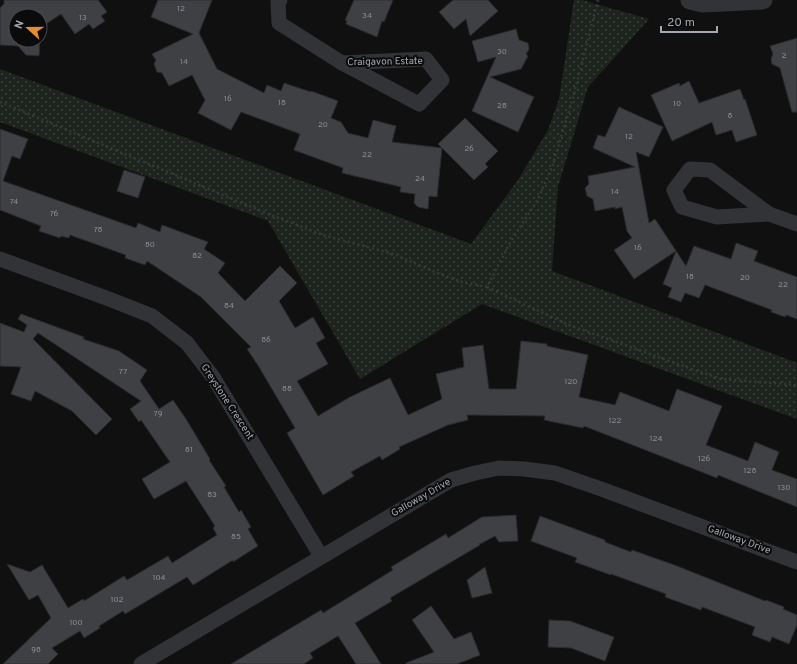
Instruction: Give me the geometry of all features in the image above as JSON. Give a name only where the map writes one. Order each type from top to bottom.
[{"type":"street","name":"Craigavon Estate","points":[[280,0],[278,2],[279,23],[342,63],[419,104],[442,80],[426,59],[342,63]]},
{"type":"street","points":[[690,0],[704,3],[764,0]]},
{"type":"street","points":[[768,214],[718,217],[682,207],[674,190],[690,169],[710,170],[768,214],[797,224]]},
{"type":"street","name":"Greystone Crescent","points":[[0,258],[152,316],[187,343],[213,377],[321,556]]},
{"type":"street","name":"Galloway Drive","points":[[141,664],[451,480],[499,468],[524,469],[555,473],[797,562]]},
{"type":"path","points":[[487,287],[510,241],[537,201],[552,167],[573,98],[598,0]]},
{"type":"path","points":[[0,102],[271,215],[316,232],[390,253],[462,282],[487,287],[569,325],[686,367],[721,379],[797,385]]},
{"type":"shaded area","points":[[574,0],[582,0],[649,19],[588,87],[558,187],[552,271],[797,363],[797,419],[482,304],[360,379],[268,221],[0,122],[0,69],[471,244],[518,180],[548,130],[559,99]]},
{"type":"building","points":[[4,0],[98,0],[107,12],[101,16],[105,21],[93,29],[89,24],[75,34],[61,14],[48,23],[48,8],[8,8],[8,45],[0,45],[0,8],[4,4]]},
{"type":"building","points":[[158,0],[212,0],[199,33],[217,69],[264,93],[267,85],[281,91],[284,83],[338,101],[331,118],[341,122],[348,133],[368,138],[373,120],[396,126],[392,142],[442,148],[437,197],[429,196],[428,209],[418,207],[414,203],[415,194],[400,192],[401,187],[342,173],[343,168],[294,150],[300,134],[241,112],[231,130],[198,113],[205,100],[192,75],[169,86],[162,73],[157,72],[154,64],[156,60],[152,54],[193,34],[151,17]]},
{"type":"building","points":[[354,0],[393,0],[384,22],[382,21],[377,37],[346,24],[347,21],[345,20]]},
{"type":"building","points":[[453,0],[488,0],[498,11],[470,36],[466,19],[454,29],[439,12]]},
{"type":"building","points":[[516,29],[519,40],[528,43],[529,49],[526,54],[528,56],[521,69],[490,77],[534,97],[518,132],[472,111],[496,57],[478,62],[472,41]]},
{"type":"building","points":[[797,38],[797,112],[792,112],[780,68],[772,64],[771,59],[773,54],[770,46]]},
{"type":"building","points":[[20,48],[40,48],[39,56],[26,55]]},
{"type":"building","points":[[689,81],[699,103],[740,89],[744,100],[745,99],[757,135],[736,142],[732,130],[716,135],[712,122],[672,141],[651,95],[679,83],[680,86]]},
{"type":"building","points":[[619,107],[663,127],[649,157],[636,152],[649,223],[655,219],[686,266],[694,246],[731,259],[736,243],[758,251],[754,261],[797,277],[797,319],[771,312],[772,310],[705,285],[699,298],[685,293],[681,302],[668,297],[672,288],[663,284],[676,251],[634,279],[614,250],[632,238],[627,231],[622,207],[595,211],[593,199],[587,196],[585,188],[589,184],[588,176],[635,167],[593,148],[598,135],[605,137]]},
{"type":"building","points":[[465,118],[498,151],[485,164],[488,167],[474,180],[438,144]]},
{"type":"building","points":[[0,129],[28,139],[20,159],[12,156],[3,181],[136,228],[138,223],[160,232],[162,225],[208,242],[204,249],[225,263],[218,273],[245,301],[280,266],[297,283],[279,301],[295,328],[313,317],[325,338],[316,343],[328,364],[297,381],[318,416],[350,397],[390,378],[408,415],[442,399],[436,374],[464,367],[462,348],[483,345],[489,389],[516,389],[521,341],[547,344],[547,346],[588,355],[579,397],[615,405],[620,392],[669,411],[677,389],[722,406],[706,445],[748,461],[755,442],[779,452],[772,470],[797,479],[797,507],[718,475],[717,478],[584,426],[583,428],[544,420],[545,416],[467,415],[468,420],[448,425],[399,447],[400,449],[382,460],[380,456],[351,472],[354,476],[323,495],[287,433],[295,428],[247,349],[251,347],[201,297],[147,261],[145,265],[125,258],[126,255],[70,235],[69,238],[61,236],[60,238],[39,231],[41,226],[0,210]]},
{"type":"building","points":[[124,170],[145,177],[138,198],[117,191]]},
{"type":"building","points":[[21,314],[84,337],[83,339],[119,351],[147,370],[140,381],[159,409],[173,400],[226,486],[224,487],[239,512],[241,510],[251,527],[248,529],[258,546],[193,585],[187,577],[125,614],[123,611],[99,626],[100,628],[84,638],[80,631],[52,648],[58,654],[48,664],[3,664],[51,618],[38,595],[29,600],[7,564],[30,572],[42,565],[68,608],[83,599],[84,601],[124,576],[127,580],[168,556],[172,563],[217,535],[213,528],[215,526],[186,481],[154,499],[142,479],[170,462],[141,420],[139,422],[130,409],[141,401],[38,333],[33,339],[112,419],[96,435],[72,411],[35,391],[31,401],[11,394],[21,367],[0,366],[0,323],[24,332],[27,325],[18,319]]},
{"type":"building","points":[[516,515],[518,541],[499,542],[495,536],[479,544],[480,545],[390,598],[392,601],[355,623],[381,664],[356,664],[338,636],[310,653],[313,658],[304,664],[231,664],[321,610],[323,613],[393,570],[391,567],[446,534],[448,538],[482,517]]},
{"type":"building","points":[[540,516],[605,540],[605,542],[631,552],[632,550],[677,566],[784,607],[783,609],[797,615],[797,625],[789,644],[772,637],[770,642],[752,635],[755,627],[702,607],[701,610],[665,597],[666,594],[575,562],[577,558],[531,541]]},
{"type":"building","points":[[485,567],[492,593],[472,598],[467,580]]},
{"type":"building","points":[[431,606],[454,639],[471,632],[480,655],[457,664],[406,664],[434,652],[412,620]]},
{"type":"building","points":[[549,620],[570,621],[614,637],[605,661],[571,648],[548,647]]}]
